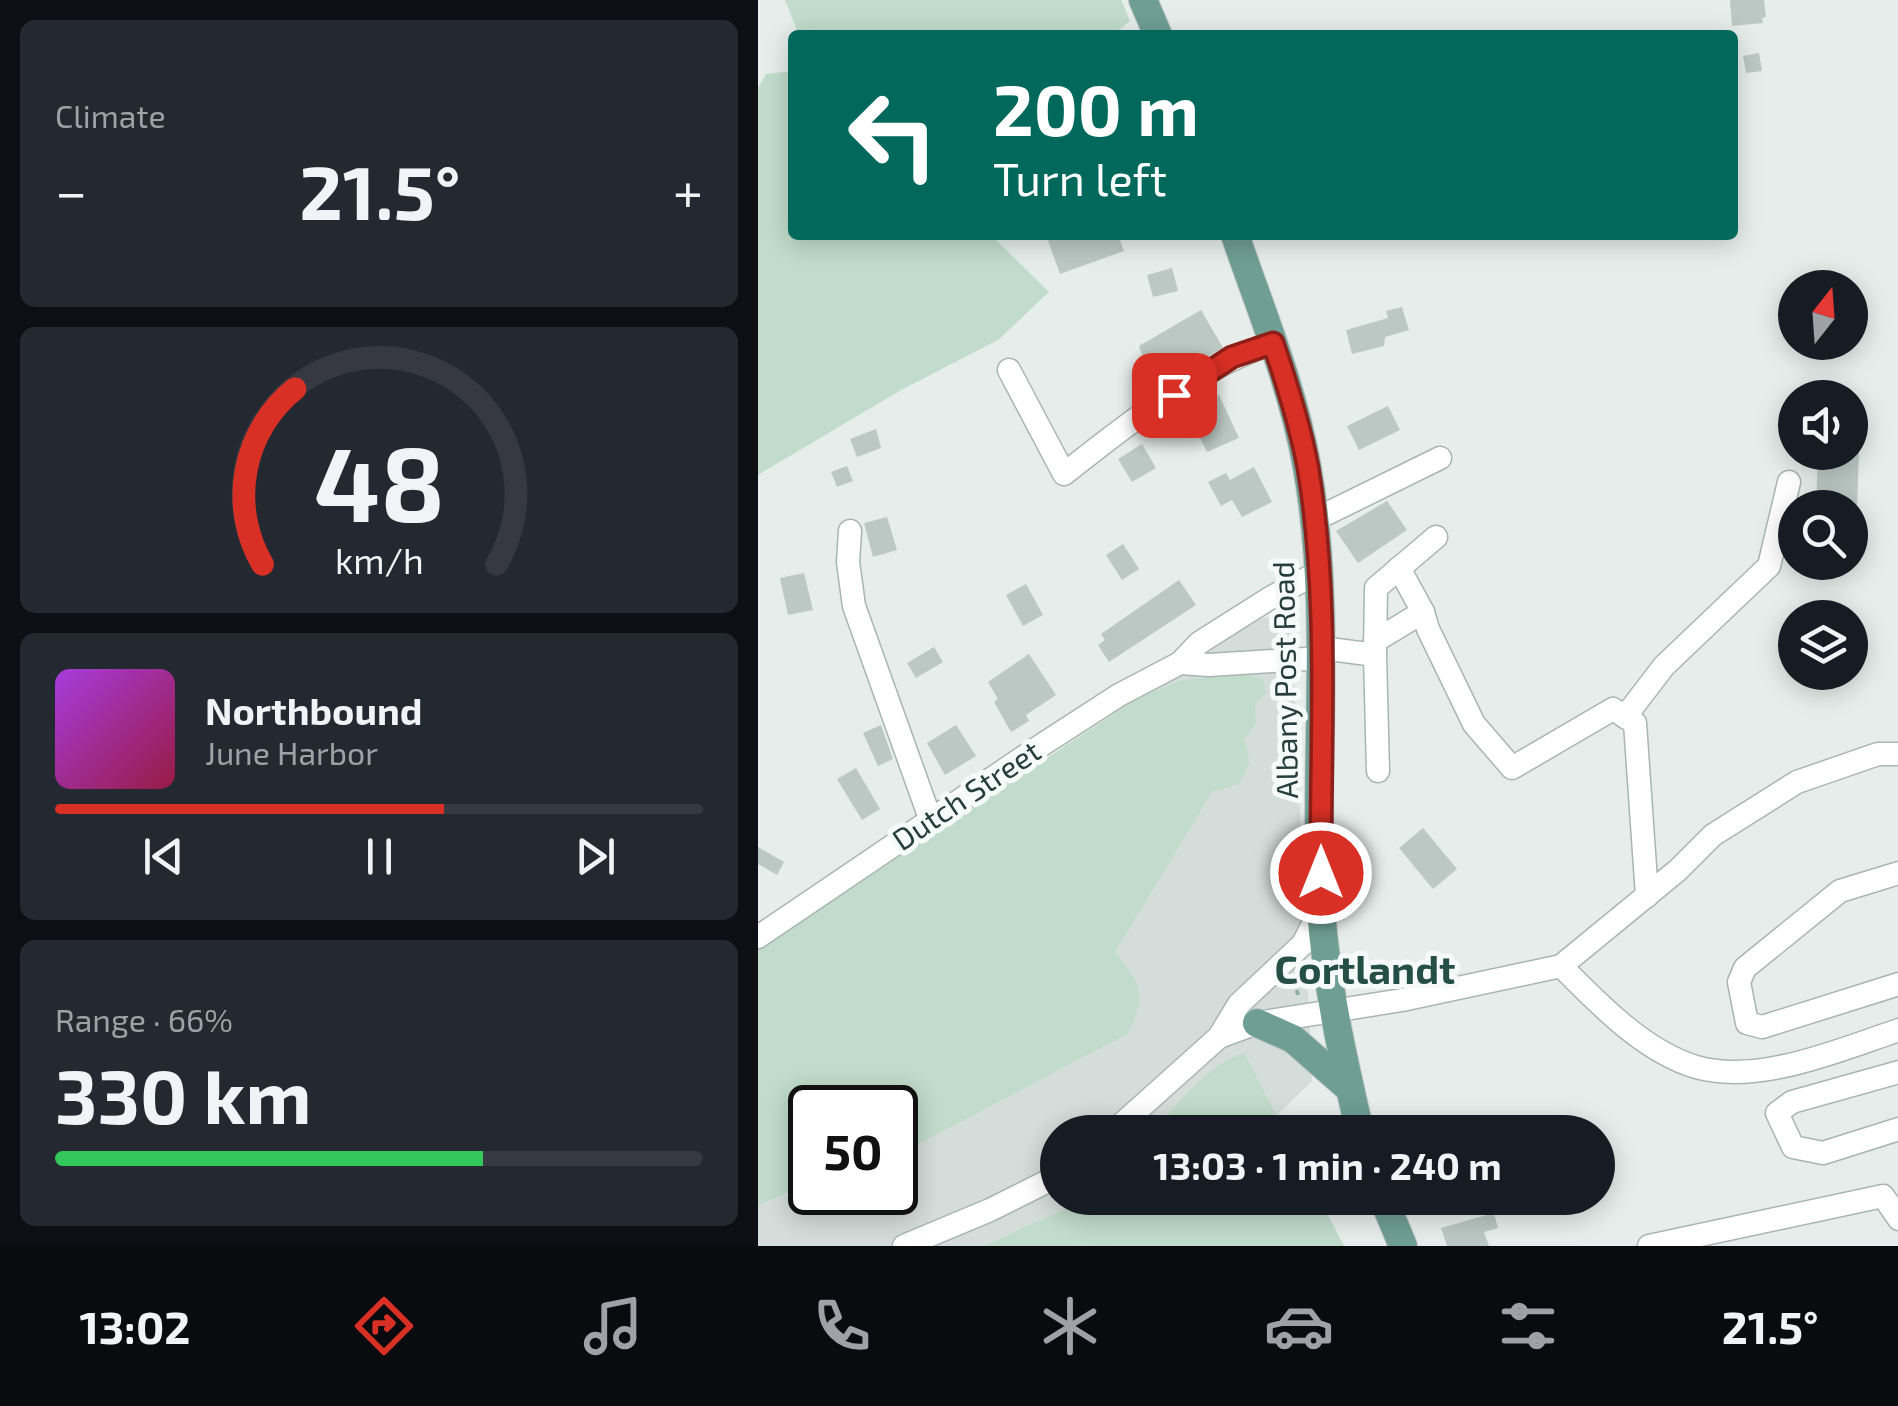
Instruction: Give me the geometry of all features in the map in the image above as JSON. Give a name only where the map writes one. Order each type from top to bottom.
[{"type":"main road","points":[[1143,0],[1151,30]]},
{"type":"main road","name":"Albany Post Road","points":[[1237,240],[1299,432],[1314,520],[1322,654],[1321,908],[1334,1008],[1356,1115]]},
{"type":"main road","points":[[1257,1023],[1293,1039],[1350,1089]]},
{"type":"main road","points":[[1390,1215],[1403,1246]]},
{"type":"street","points":[[1009,370],[1064,474],[1115,434],[1232,357],[1273,343]]},
{"type":"street","points":[[1314,520],[1440,458]]},
{"type":"street","points":[[1625,717],[1664,666],[1770,566],[1789,482]]},
{"type":"street","points":[[850,531],[848,562],[854,606],[931,821]]},
{"type":"street","points":[[1378,771],[1376,588],[1436,537]]},
{"type":"street","points":[[1399,568],[1474,724],[1512,768],[1614,708],[1635,724],[1647,896]]},
{"type":"street","name":"Dutch Street","points":[[758,938],[1119,695],[1180,663],[1198,643],[1317,573]]},
{"type":"street","points":[[1180,663],[1209,664],[1375,648],[1423,612]]},
{"type":"street","points":[[1219,1038],[1257,1023],[1402,1000],[1560,966],[1647,896],[1713,835],[1798,782],[1878,754],[1898,754]]},
{"type":"street","points":[[1898,874],[1840,891],[1746,968],[1739,982],[1748,1023],[1762,1027],[1898,984]]},
{"type":"street","points":[[1132,1115],[1219,1038],[1239,1004],[1303,944],[1321,908]]},
{"type":"street","points":[[1560,966],[1596,1001],[1655,1047],[1688,1064],[1712,1070],[1742,1072],[1812,1059],[1888,1033],[1864,996]]},
{"type":"street","points":[[1898,1072],[1792,1102],[1777,1113],[1794,1147],[1823,1154],[1898,1129]]},
{"type":"street","points":[[904,1246],[1040,1185]]},
{"type":"street","points":[[1649,1246],[1864,1198],[1883,1196],[1898,1219]]},
{"type":"path","points":[[1288,973],[1296,982],[1299,997]]},
{"type":"shaded area","points":[[1291,613],[1312,1081],[1277,1115],[1040,1115],[1040,1215],[1167,1215],[1120,1246],[758,1246],[758,956],[1258,619]]},
{"type":"green space","points":[[785,0],[1121,0],[1130,21],[1118,30],[797,30]]},
{"type":"green space","points":[[788,72],[788,240],[996,240],[1049,292],[998,340],[901,390],[758,475],[758,88],[766,74]]},
{"type":"green space","points":[[1244,674],[1263,679],[1266,693],[1255,703],[1256,723],[1244,740],[1250,763],[1239,784],[1212,792],[1115,952],[1139,991],[1138,1010],[1127,1034],[918,1144],[918,1085],[788,1085],[788,1192],[758,1205],[758,950],[1136,699],[1182,680]]},
{"type":"green space","points":[[1244,1053],[1276,1115],[1167,1115],[1205,1076]]},
{"type":"green space","points":[[1052,1215],[1328,1215],[1344,1246],[984,1246]]},
{"type":"building","points":[[1730,0],[1764,0],[1763,23],[1732,26]]},
{"type":"building","points":[[1759,53],[1762,71],[1746,73],[1743,56]]},
{"type":"building","points":[[1048,240],[1120,240],[1124,251],[1060,274]]},
{"type":"building","points":[[1172,268],[1178,291],[1153,297],[1147,275]]},
{"type":"building","points":[[1402,307],[1409,330],[1385,337],[1384,346],[1352,354],[1346,330],[1388,318],[1386,311]]},
{"type":"building","points":[[1201,310],[1223,348],[1161,383],[1147,359],[1144,361],[1139,346]]},
{"type":"building","points":[[1219,395],[1239,438],[1207,452],[1192,421],[1198,419],[1192,408]]},
{"type":"building","points":[[1388,406],[1400,430],[1359,450],[1347,426]]},
{"type":"building","points":[[876,429],[881,448],[857,457],[850,439]]},
{"type":"building","points":[[1142,444],[1156,468],[1132,482],[1118,459]]},
{"type":"building","points":[[847,466],[853,481],[837,487],[831,472]]},
{"type":"building","points":[[1254,467],[1272,502],[1242,517],[1232,500],[1221,506],[1208,482],[1226,473],[1230,480]]},
{"type":"building","points":[[1817,470],[1858,470],[1858,490],[1817,490]]},
{"type":"building","points":[[1387,501],[1407,530],[1358,563],[1336,531]]},
{"type":"building","points":[[887,517],[897,550],[873,557],[864,523]]},
{"type":"building","points":[[1123,544],[1139,569],[1122,580],[1106,555]]},
{"type":"building","points":[[804,573],[813,610],[788,615],[780,578]]},
{"type":"building","points":[[1179,580],[1196,605],[1109,662],[1098,645],[1105,640],[1101,634]]},
{"type":"building","points":[[1026,584],[1043,615],[1023,626],[1006,595]]},
{"type":"building","points":[[934,647],[943,662],[916,678],[907,663]]},
{"type":"building","points":[[1029,654],[1056,695],[1026,715],[1029,721],[1011,732],[988,682]]},
{"type":"building","points":[[881,725],[893,759],[878,766],[863,733]]},
{"type":"building","points":[[956,725],[976,756],[945,775],[927,743]]},
{"type":"building","points":[[856,768],[880,809],[862,820],[837,779]]},
{"type":"building","points":[[1423,828],[1457,869],[1433,889],[1399,848]]},
{"type":"building","points":[[758,847],[784,862],[777,875],[758,864]]},
{"type":"building","points":[[1495,1215],[1498,1228],[1484,1232],[1489,1246],[1447,1246],[1441,1228]]},
{"type":"district","name":"Cortlandt","points":[[1365,970]]},
{"type":"route","points":[[1174,395],[1232,357],[1273,343],[1291,397],[1315,523],[1322,658],[1321,873]]}]
